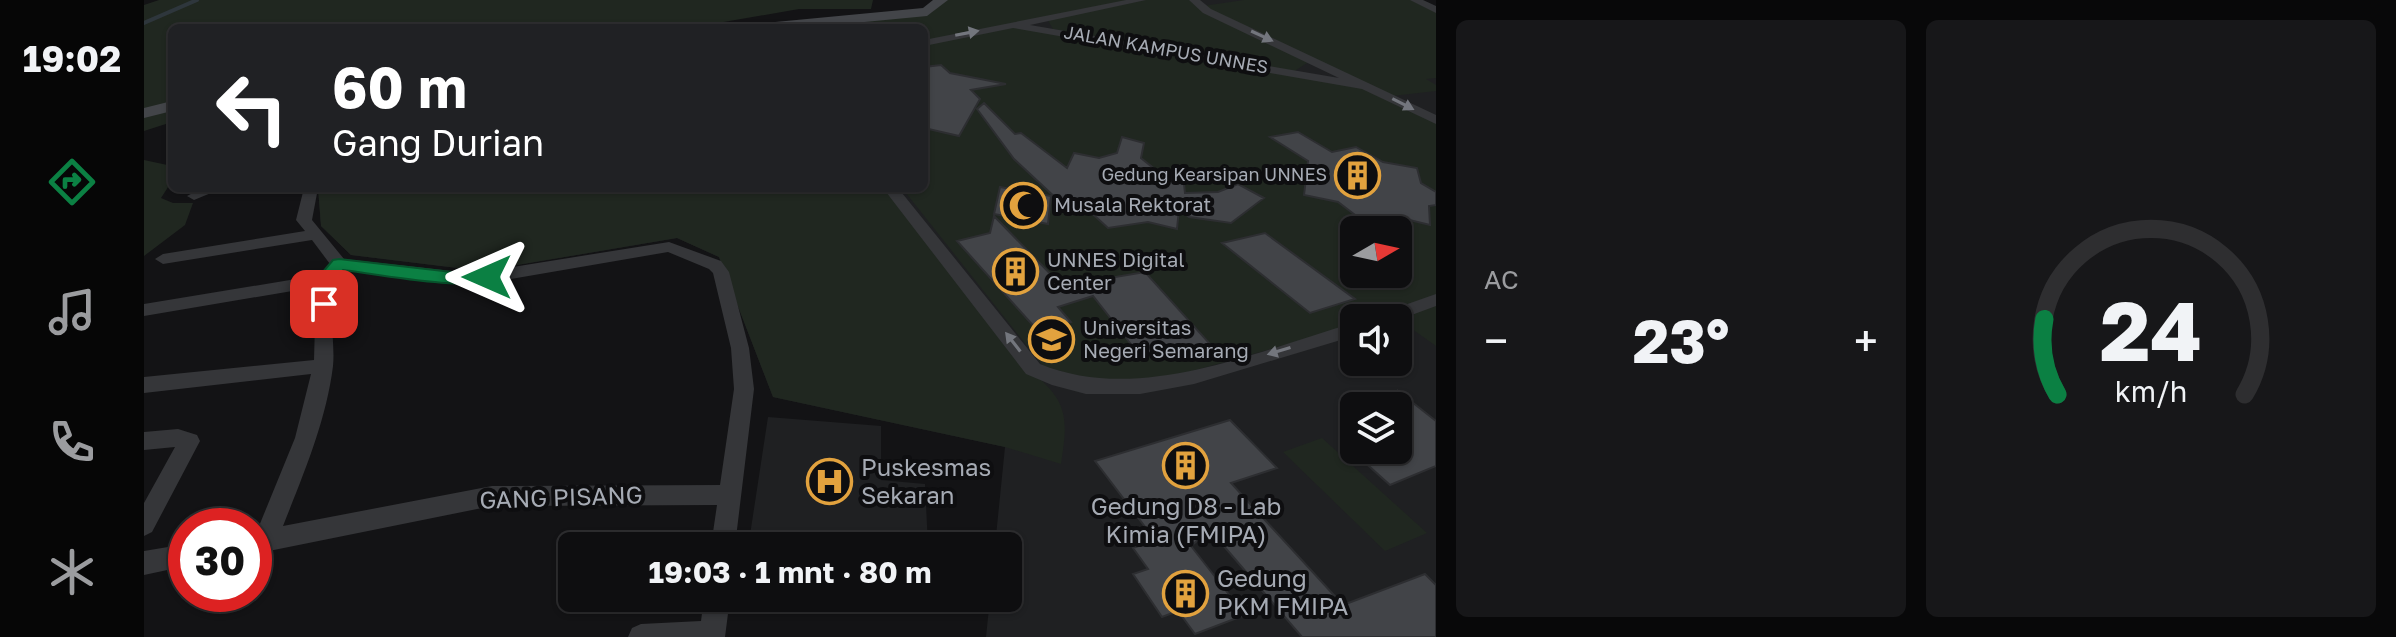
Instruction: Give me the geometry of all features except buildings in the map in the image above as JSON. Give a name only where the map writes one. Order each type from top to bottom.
[{"type":"main road","points":[[797,24],[927,12],[938,7],[941,0]]},
{"type":"main road","points":[[144,113],[168,107]]},
{"type":"street","name":"JALAN KAMPUS UNNES","points":[[1048,24],[1141,0]]},
{"type":"street","name":"JALAN KAMPUS UNNES","points":[[1194,0],[1202,8],[1436,120]]},
{"type":"street","points":[[1415,0],[1436,10]]},
{"type":"street","name":"JALAN KAMPUS UNNES","points":[[1048,24],[1370,87]]},
{"type":"street","points":[[928,42],[1011,25],[1048,24]]},
{"type":"street","name":"JALAN KAMPUS UNNES","points":[[1294,73],[1316,61]]},
{"type":"street","points":[[194,196],[205,192]]},
{"type":"street","points":[[272,515],[306,438],[323,366],[332,272],[304,220],[310,192]]},
{"type":"street","points":[[893,192],[1033,369],[1048,376],[1102,389],[1172,383],[1340,333]]},
{"type":"street","points":[[163,259],[313,235]]},
{"type":"street","points":[[144,310],[332,272],[477,277],[669,247],[715,265],[721,272],[740,348],[744,389],[725,532]]},
{"type":"street","points":[[1412,308],[1436,300]]},
{"type":"street","points":[[144,385],[323,366]]},
{"type":"street","points":[[144,441],[178,438],[189,441],[144,525]]},
{"type":"street","name":"GANG PISANG","points":[[272,540],[492,496],[729,495]]},
{"type":"street","points":[[144,563],[168,558]]},
{"type":"street","points":[[641,637],[712,635],[715,612]]},
{"type":"shaded area","points":[[159,0],[873,0],[871,9],[799,9],[712,24],[168,24],[168,123],[144,131],[144,5]]},
{"type":"shaded area","points":[[945,0],[1133,0],[928,40],[928,24],[809,24],[931,13]]},
{"type":"shaded area","name":"Universitas Negeri Semarang","points":[[946,0],[1412,0],[1436,12],[1436,637],[986,637],[989,612],[1022,612],[1022,532],[996,532],[1005,447],[773,397],[719,257],[677,238],[482,271],[351,255],[321,226],[318,192],[928,192],[928,24],[931,13]]},
{"type":"shaded area","points":[[1145,0],[1190,0],[1203,11],[1310,61],[1293,72],[1053,29],[1047,19]]},
{"type":"shaded area","points":[[1244,0],[1412,0],[1436,12],[1436,78],[1426,79],[1436,85],[1436,91],[1392,96],[1203,6]]},
{"type":"shaded area","points":[[1011,26],[1368,88],[1436,122],[1436,296],[1412,304],[1340,304],[1340,329],[1332,332],[1167,378],[1103,384],[1043,366],[905,192],[928,192],[928,43]]},
{"type":"shaded area","points":[[144,160],[168,165],[168,187],[161,198],[173,203],[193,203],[185,225],[144,256]]},
{"type":"shaded area","points":[[318,192],[887,192],[1030,371],[1059,402],[1065,423],[1061,464],[1005,447],[773,397],[719,257],[677,238],[482,271],[351,255],[321,226]]},
{"type":"shaded area","points":[[1436,305],[1436,346],[1412,329],[1412,314]]},
{"type":"shaded area","name":"Puskesmas Sekaran","points":[[768,417],[881,426],[881,480],[925,484],[927,532],[750,532]]},
{"type":"shaded area","points":[[1322,438],[1340,454],[1340,464],[1351,464],[1427,533],[1385,551],[1283,452]]},
{"type":"waterway","points":[[144,23],[197,0]]},
{"type":"place","name":"Gedung Kearsipan UNNES","points":[[1358,175]]},
{"type":"place","name":"Musala Rektorat","points":[[1023,205]]},
{"type":"place","name":"UNNES Digital Center","points":[[1016,271]]},
{"type":"place","name":"Universitas Negeri Semarang","points":[[1052,340]]},
{"type":"place","name":"Gedung D8 - Lab Kimia (FMIPA)","points":[[1186,465]]},
{"type":"place","name":"Puskesmas Sekaran","points":[[830,482]]},
{"type":"place","name":"Gedung PKM FMIPA","points":[[1186,593]]},
{"type":"route","points":[[324,304],[325,280],[339,264],[452,277],[487,277]]}]
